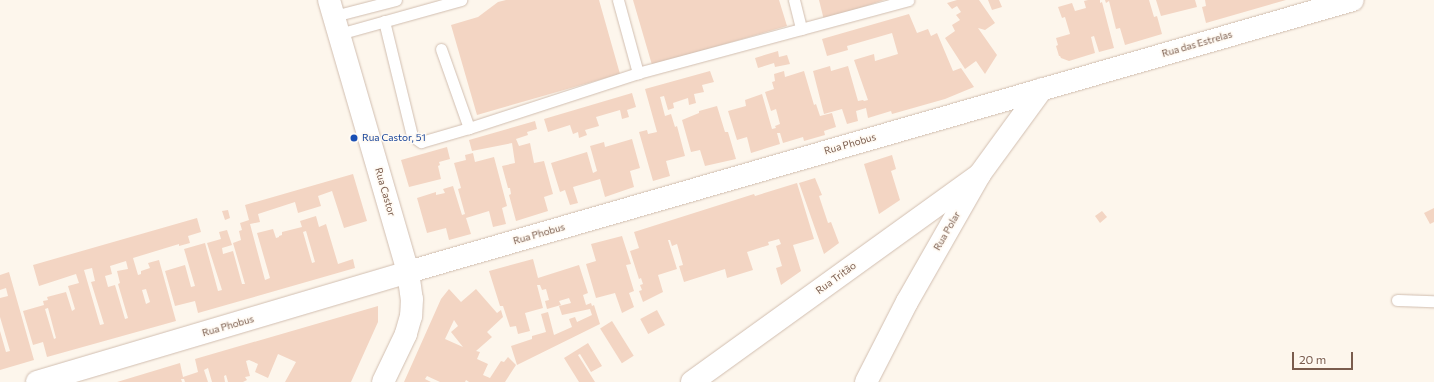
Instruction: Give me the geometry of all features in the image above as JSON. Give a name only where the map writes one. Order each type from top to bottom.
[{"type":"street","name":"Rua das Estrelas","points":[[1042,89],[1353,0]]},
{"type":"street","name":"Rua Castor","points":[[334,16],[408,272],[412,298],[411,316],[406,334],[383,382]]},
{"type":"street","name":"Rua Polar","points":[[866,382],[911,296],[980,174],[1042,89]]},
{"type":"street","name":"Rua Phobus","points":[[37,382],[408,272],[1042,89]]},
{"type":"street","name":"Rua Tritão","points":[[692,382],[980,174]]},
{"type":"lane","points":[[334,16],[379,2],[396,0]]},
{"type":"lane","points":[[334,16],[384,22],[461,0]]},
{"type":"lane","points":[[618,0],[638,73]]},
{"type":"lane","points":[[794,0],[801,29]]},
{"type":"lane","points":[[384,22],[412,136],[421,142],[469,128],[638,73],[908,0]]},
{"type":"lane","points":[[441,49],[469,128]]},
{"type":"lane","points":[[1397,300],[1434,301]]},
{"type":"building","points":[[506,0],[599,0],[620,74],[477,115],[451,25],[478,17],[498,2]]},
{"type":"building","points":[[633,0],[779,0],[787,26],[652,65]]},
{"type":"building","points":[[819,0],[884,0],[824,20]]},
{"type":"building","points":[[957,0],[979,0],[995,23],[985,30],[978,28],[997,55],[985,74],[976,61],[965,69],[945,38],[955,31],[952,25],[960,20],[956,15],[961,12],[957,6],[952,9],[947,3]]},
{"type":"building","points":[[988,0],[999,0],[1002,7],[992,10]]},
{"type":"building","points":[[1100,0],[1100,3],[1102,2],[1114,48],[1099,52],[1094,36],[1091,37],[1095,53],[1069,61],[1061,58],[1056,46],[1058,45],[1056,38],[1070,34],[1065,17],[1062,18],[1058,7],[1072,3],[1075,11],[1086,8],[1084,1]]},
{"type":"building","points":[[1105,0],[1149,0],[1154,17],[1157,16],[1162,34],[1125,45],[1120,28],[1116,29],[1109,1],[1106,3]]},
{"type":"building","points":[[1156,0],[1195,0],[1197,7],[1161,16]]},
{"type":"building","points":[[1205,0],[1286,0],[1206,23],[1202,7],[1206,6]]},
{"type":"building","points":[[909,14],[917,33],[928,29],[931,36],[937,33],[953,71],[961,68],[974,87],[945,99],[892,114],[891,111],[868,118],[866,108],[856,111],[858,121],[847,124],[842,109],[824,114],[813,71],[830,66],[831,71],[848,66],[858,101],[864,101],[868,100],[854,60],[874,54],[875,61],[898,54],[892,33],[847,46],[848,50],[827,56],[822,39]]},
{"type":"building","points":[[778,51],[779,57],[787,55],[790,64],[775,67],[774,63],[758,68],[755,58]]},
{"type":"building","points":[[710,71],[714,82],[702,85],[704,92],[694,94],[696,103],[689,105],[688,98],[673,103],[674,108],[668,110],[664,96],[660,97],[665,116],[671,114],[675,127],[677,126],[685,156],[666,161],[670,176],[653,181],[639,132],[647,130],[648,134],[657,132],[645,89]]},
{"type":"building","points":[[784,71],[785,77],[804,71],[814,105],[816,104],[820,116],[832,113],[836,127],[824,131],[825,135],[804,141],[803,137],[783,143],[780,133],[777,133],[780,144],[751,153],[747,137],[737,140],[728,111],[746,106],[745,100],[762,94],[772,129],[776,128],[775,126],[780,124],[776,109],[771,111],[765,92],[774,89],[772,82],[775,81],[774,74]]},
{"type":"building","points":[[632,93],[636,107],[627,110],[629,117],[622,119],[620,110],[596,117],[599,126],[585,130],[587,135],[579,138],[578,132],[573,134],[570,125],[548,132],[544,119]]},
{"type":"building","points":[[717,106],[725,132],[728,132],[736,159],[705,166],[700,150],[691,152],[682,120],[699,113],[699,111]]},
{"type":"building","points":[[535,121],[537,129],[527,132],[528,135],[516,139],[519,146],[530,143],[534,163],[544,161],[553,194],[544,197],[548,211],[516,221],[509,195],[511,194],[510,188],[508,188],[502,166],[515,163],[512,143],[472,151],[469,140]]},
{"type":"building","points":[[632,139],[640,168],[630,171],[634,187],[605,197],[600,179],[573,187],[578,203],[570,205],[565,190],[560,192],[551,163],[587,152],[593,173],[597,171],[590,146],[604,142],[605,147]]},
{"type":"building","points":[[447,147],[450,159],[439,162],[440,165],[438,166],[441,179],[409,187],[401,160]]},
{"type":"building","points":[[473,153],[475,162],[494,157],[507,206],[502,208],[506,224],[493,227],[489,211],[466,218],[471,234],[449,240],[446,228],[427,233],[417,198],[436,192],[436,195],[445,193],[443,189],[453,186],[462,215],[465,214],[458,189],[461,188],[454,163],[466,160],[465,155]]},
{"type":"building","points":[[892,155],[896,169],[891,171],[900,200],[879,214],[864,164]]},
{"type":"building","points":[[353,174],[367,221],[344,228],[332,191],[318,196],[321,206],[298,213],[295,202],[258,214],[260,222],[250,224],[265,280],[270,278],[257,233],[273,229],[276,238],[282,235],[282,232],[302,227],[300,221],[316,216],[319,227],[326,224],[338,264],[353,259],[355,268],[198,313],[195,301],[175,306],[165,271],[185,265],[191,287],[195,286],[184,249],[205,243],[218,291],[222,290],[207,243],[221,239],[219,232],[227,230],[232,245],[222,248],[223,254],[233,251],[242,284],[245,284],[233,243],[241,240],[239,231],[242,230],[240,223],[249,220],[245,205]],"holes":[[[306,231],[315,262],[312,263],[303,232]]]},
{"type":"building","points":[[815,178],[822,195],[819,196],[828,223],[831,222],[839,243],[824,254],[799,183]]},
{"type":"building","points":[[797,183],[814,239],[793,245],[801,271],[781,285],[776,268],[782,266],[776,246],[781,244],[779,239],[768,242],[769,245],[747,252],[753,270],[727,278],[725,269],[684,282],[679,266],[683,265],[677,244],[672,246],[670,240],[668,240],[677,269],[658,275],[663,292],[643,302],[639,291],[642,290],[640,285],[643,284],[641,278],[639,279],[630,251],[639,248],[634,232],[754,194],[755,196]]},
{"type":"building","points":[[1434,208],[1434,222],[1430,224],[1424,213]]},
{"type":"building","points":[[228,210],[230,218],[225,220],[222,211]]},
{"type":"building","points":[[1102,211],[1107,217],[1100,223],[1095,216]]},
{"type":"building","points":[[197,218],[201,232],[188,236],[190,243],[179,246],[179,244],[133,258],[138,275],[141,274],[141,271],[150,268],[148,263],[159,260],[176,321],[47,357],[43,342],[33,345],[23,311],[44,305],[43,301],[48,300],[47,297],[66,292],[72,311],[75,309],[68,286],[79,283],[76,274],[39,286],[33,265]],"holes":[[[126,261],[128,269],[117,271],[120,283],[118,284],[128,318],[125,319],[115,285],[108,287],[105,276],[112,274],[110,266]],[[92,268],[95,281],[91,282],[104,324],[100,325],[84,270]],[[146,289],[150,302],[146,304],[142,290]],[[48,308],[56,338],[54,339],[45,309]]]},
{"type":"building","points":[[622,236],[631,264],[626,265],[634,291],[629,293],[634,307],[622,313],[615,293],[596,298],[586,264],[596,261],[591,244]]},
{"type":"building","points":[[533,259],[538,278],[579,265],[588,293],[583,295],[586,305],[591,303],[592,306],[594,305],[600,324],[517,365],[511,346],[532,339],[532,336],[546,332],[541,314],[548,312],[554,335],[572,327],[569,319],[575,317],[577,322],[592,315],[590,309],[562,315],[559,306],[571,303],[569,298],[559,301],[561,305],[547,309],[545,301],[549,300],[546,289],[542,290],[540,285],[537,285],[543,308],[525,313],[530,331],[518,334],[516,326],[510,327],[503,306],[500,306],[489,271]]},
{"type":"building","points":[[9,272],[34,360],[0,370],[0,331],[6,352],[10,351],[0,317],[0,298],[8,296],[6,288],[0,290],[0,275]]},
{"type":"building","points":[[449,289],[461,302],[476,289],[497,313],[501,310],[503,317],[487,332],[492,337],[476,351],[480,352],[477,359],[488,364],[483,375],[490,378],[501,361],[504,362],[508,357],[516,365],[505,382],[469,382],[466,380],[465,382],[440,382],[427,376],[425,379],[431,382],[404,382],[441,299]],"holes":[[[454,320],[458,326],[451,332],[463,347],[445,339]]]},
{"type":"building","points":[[378,306],[378,322],[351,382],[285,382],[296,362],[278,354],[268,378],[255,372],[258,364],[249,360],[246,361],[250,376],[245,377],[247,380],[243,382],[228,382],[226,375],[224,376],[225,382],[212,382],[208,368],[204,370],[208,382],[185,382],[184,379],[181,379],[182,382],[117,382],[180,363],[183,377],[198,372],[195,359]]},
{"type":"building","points":[[657,310],[665,325],[648,334],[640,319]]},
{"type":"building","points":[[612,321],[634,356],[622,363],[600,328]]},
{"type":"building","points":[[588,343],[602,366],[591,372],[580,354],[578,355],[595,382],[579,382],[564,358]]},
{"type":"place","name":"Rua Castor, 51","points":[[354,138]]}]
